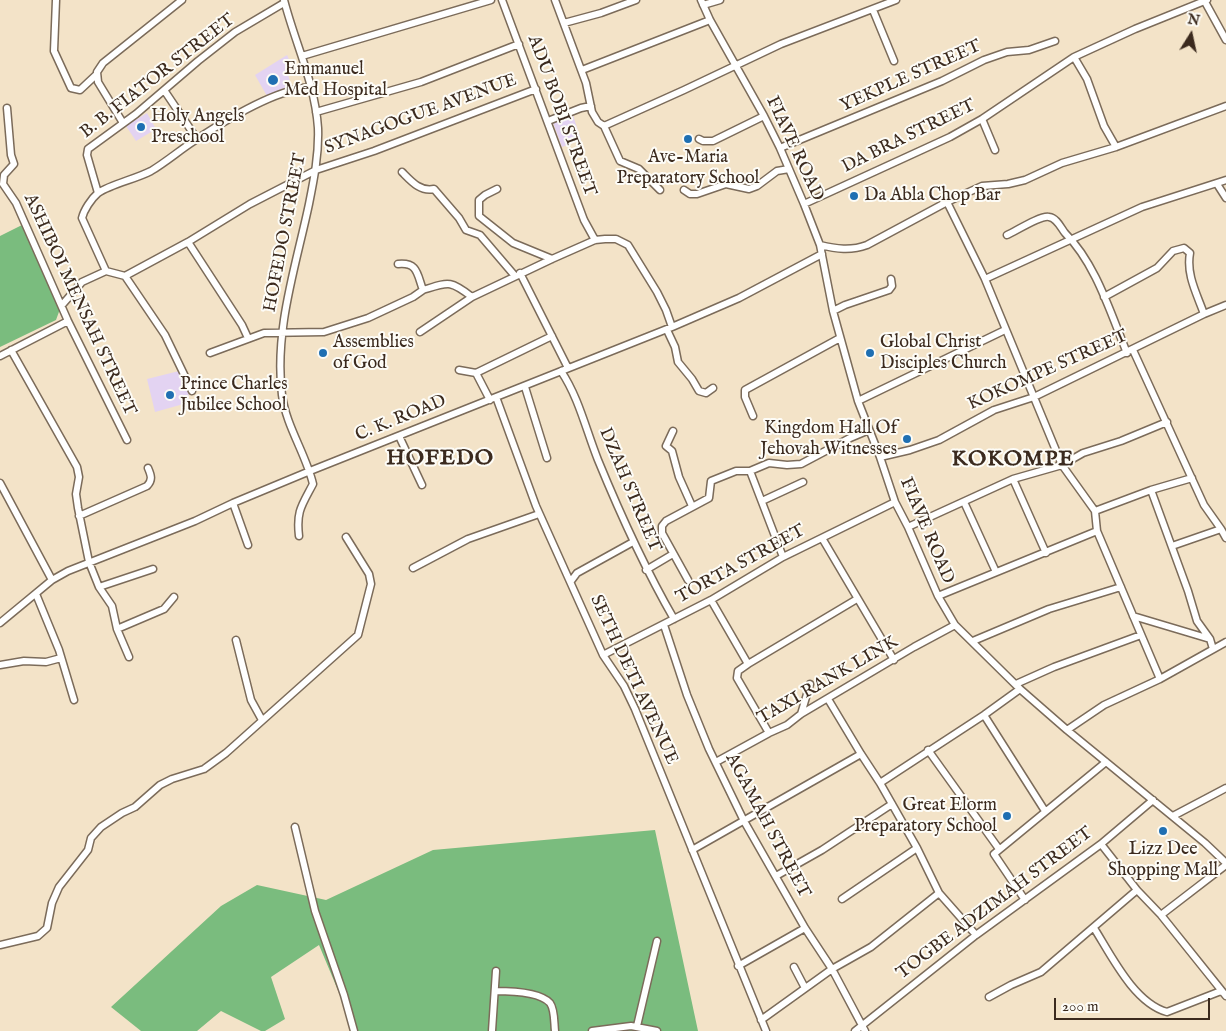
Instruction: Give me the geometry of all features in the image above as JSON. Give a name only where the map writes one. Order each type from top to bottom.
[{"type":"street","points":[[56,0],[54,51],[71,88],[80,90],[96,75],[103,62],[182,0]]},
{"type":"street","points":[[302,56],[491,0]]},
{"type":"street","name":"ADU BOBI STREET","points":[[502,0],[584,220],[596,240]]},
{"type":"street","points":[[555,0],[582,70],[591,106],[598,122],[604,126],[620,161],[639,169],[660,190]]},
{"type":"street","points":[[564,23],[601,13],[636,0]]},
{"type":"street","points":[[702,3],[720,0]]},
{"type":"street","points":[[604,126],[781,44],[896,0]]},
{"type":"street","points":[[1205,0],[1226,40]]},
{"type":"street","name":"DA BRA STREET","points":[[804,204],[950,137],[982,119],[1074,57],[1205,0]]},
{"type":"street","name":"HOFEDO STREET","points":[[284,2],[311,87],[318,129],[316,170],[282,333],[282,395],[286,414],[310,471]]},
{"type":"street","name":"B. B. FIATOR STREET","points":[[98,194],[87,150],[136,114],[235,32],[284,2]]},
{"type":"street","name":"FIAVE ROAD","points":[[702,3],[764,116],[804,204],[820,245],[833,311],[858,400],[880,456],[895,502],[938,596],[955,625],[1067,730],[1173,816],[1220,856],[1226,864]]},
{"type":"street","points":[[873,10],[894,61]]},
{"type":"street","points":[[582,70],[710,20]]},
{"type":"street","name":"YEKPLE STREET","points":[[780,148],[934,85],[984,60],[1007,52],[1029,50],[1055,41]]},
{"type":"street","points":[[316,112],[422,82],[519,44]]},
{"type":"street","points":[[1074,57],[1087,79],[1104,126],[1116,146]]},
{"type":"street","points":[[96,75],[98,82],[124,122]]},
{"type":"street","points":[[106,271],[82,218],[84,211],[98,194],[151,171],[196,139],[256,105],[282,92],[300,87],[311,87]]},
{"type":"street","name":"SYNAGOGUE AVENUE","points":[[125,276],[188,242],[250,204],[316,170],[381,148],[536,89]]},
{"type":"street","points":[[164,90],[196,139]]},
{"type":"street","points":[[581,108],[588,94]]},
{"type":"street","points":[[548,121],[591,106]]},
{"type":"street","points":[[820,245],[845,249],[857,248],[882,238],[947,202],[982,186],[1017,182],[1068,161],[1116,146],[1226,106]]},
{"type":"street","points":[[1,184],[4,175],[14,164],[11,155],[7,108]]},
{"type":"street","points":[[699,139],[713,141],[764,116]]},
{"type":"street","points":[[982,119],[995,150]]},
{"type":"street","points":[[684,190],[690,194],[697,194],[726,184],[742,188],[754,188],[777,171],[789,169]]},
{"type":"street","name":"DZAH STREET","points":[[402,172],[416,185],[428,190],[434,189],[459,218],[466,230],[480,234],[518,274],[552,336],[595,452],[633,542],[646,570],[674,619]]},
{"type":"street","points":[[985,279],[1142,207],[1226,180]]},
{"type":"street","name":"ASHIBOI MENSAH STREET","points":[[1,184],[16,203],[68,321],[127,440]]},
{"type":"street","points":[[1216,184],[1226,198]]},
{"type":"street","points":[[497,189],[485,194],[478,200],[479,216],[513,243],[552,259]]},
{"type":"street","points":[[947,202],[985,279],[1062,465],[1095,511],[1097,531],[1160,679]]},
{"type":"street","points":[[1007,234],[1019,230],[1027,223],[1046,216],[1054,218],[1072,238],[1090,266],[1130,351],[1167,422],[1204,505],[1226,538]]},
{"type":"street","points":[[420,332],[472,297],[518,274],[596,240],[616,239],[628,245],[657,292],[666,310],[678,362],[698,389],[706,393],[713,388]]},
{"type":"street","points":[[188,242],[242,325],[248,338]]},
{"type":"street","points":[[1104,297],[1152,271],[1173,251],[1184,248],[1190,253],[1188,264],[1190,276],[1204,314]]},
{"type":"street","name":"C. K. ROAD","points":[[0,623],[63,572],[195,520],[310,471],[670,329],[739,298],[822,254]]},
{"type":"street","points":[[398,264],[409,264],[414,267],[423,290]]},
{"type":"street","points":[[62,305],[82,282],[106,271],[125,276],[165,335],[192,391]]},
{"type":"street","points":[[833,311],[889,290],[892,286],[891,279]]},
{"type":"street","points":[[210,354],[264,333],[324,332],[337,329],[368,318],[413,297],[423,290],[439,285],[456,285],[472,297]]},
{"type":"street","name":"KOKOMPE STREET","points":[[880,456],[910,450],[939,440],[994,410],[1034,397],[1226,305]]},
{"type":"street","points":[[0,356],[68,321]]},
{"type":"street","points":[[858,400],[1005,330]]},
{"type":"street","points":[[459,370],[476,373],[552,336]]},
{"type":"street","points":[[753,416],[745,397],[745,390],[840,338]]},
{"type":"street","points":[[11,350],[77,467],[76,494],[89,562],[99,587],[112,606],[117,630],[129,657]]},
{"type":"street","name":"SETH DETI AVENUE","points":[[476,373],[493,399],[540,514],[603,655],[624,686],[635,710],[766,1031]]},
{"type":"street","points":[[525,387],[547,458]]},
{"type":"street","points":[[908,527],[1013,479],[1062,465],[1083,453],[1121,441],[1167,422]]},
{"type":"street","points":[[688,580],[662,533],[662,526],[666,521],[709,498],[710,481],[736,471],[750,471],[769,463],[801,464],[869,430]]},
{"type":"street","points":[[673,431],[666,446],[672,451],[679,477],[692,506]]},
{"type":"street","points":[[399,436],[422,484]]},
{"type":"street","points":[[79,516],[146,486],[151,482],[148,468]]},
{"type":"street","points":[[299,536],[300,508],[314,484],[310,471]]},
{"type":"street","points":[[750,471],[783,556]]},
{"type":"street","points":[[1095,511],[1151,490],[1192,478]]},
{"type":"street","points":[[1013,479],[1046,553]]},
{"type":"street","points":[[762,502],[803,482]]},
{"type":"street","points":[[0,483],[52,580]]},
{"type":"street","points":[[1151,490],[1197,621],[1210,639],[1213,649]]},
{"type":"street","name":"TORTA STREET","points":[[603,655],[711,600],[783,556],[895,502]]},
{"type":"street","points":[[964,502],[996,572]]},
{"type":"street","points":[[232,503],[248,545]]},
{"type":"street","points":[[413,568],[468,539],[540,514]]},
{"type":"street","points":[[1172,546],[1221,528]]},
{"type":"street","points":[[938,596],[1097,531]]},
{"type":"street","points":[[0,945],[38,936],[47,928],[52,903],[58,887],[83,857],[88,850],[91,838],[101,827],[135,807],[160,785],[215,762],[358,635],[371,584],[369,574],[346,537]]},
{"type":"street","points":[[822,538],[894,660]]},
{"type":"street","points":[[571,581],[577,572],[633,542]]},
{"type":"street","points":[[646,570],[673,554]]},
{"type":"street","points":[[99,587],[153,569]]},
{"type":"street","points":[[973,641],[1049,608],[1121,587]]},
{"type":"street","points":[[36,594],[61,658],[74,700]]},
{"type":"street","points":[[117,630],[164,609],[174,597]]},
{"type":"street","points":[[769,732],[737,677],[738,671],[857,599]]},
{"type":"street","points":[[711,600],[748,664]]},
{"type":"street","points":[[1134,616],[1210,639]]},
{"type":"street","name":"AGAMAH STREET","points":[[664,625],[687,695],[744,821],[805,928],[832,969],[864,1028]]},
{"type":"street","name":"TAXI RANK LINK","points":[[716,762],[769,732],[787,725],[801,714],[955,625]]},
{"type":"street","points":[[880,783],[984,715],[1018,686],[1054,667],[1141,635]]},
{"type":"street","points":[[236,640],[251,700],[262,720]]},
{"type":"street","points":[[1067,730],[1104,705],[1160,679],[1226,642]]},
{"type":"street","points":[[0,665],[24,661],[46,662],[61,658]]},
{"type":"street","points":[[801,714],[810,684]]},
{"type":"street","points":[[828,699],[880,783],[917,848],[939,893],[976,935]]},
{"type":"street","points":[[984,715],[1045,811]]},
{"type":"street","points":[[928,750],[999,849]]},
{"type":"street","points":[[692,850],[861,754]]},
{"type":"street","points":[[1025,900],[994,854],[1106,762]]},
{"type":"street","points":[[1173,816],[1226,788]]},
{"type":"street","name":"TOGBE ADZIMAH STREET","points":[[855,1031],[864,1028],[976,935],[1101,844],[1153,800]]},
{"type":"street","points":[[776,876],[822,850],[892,804]]},
{"type":"street","points":[[295,827],[314,911],[344,995],[354,1031]]},
{"type":"street","points":[[1094,928],[1134,989],[1158,1008],[1168,1012],[1224,993],[1101,844]]},
{"type":"street","points":[[842,899],[917,848]]},
{"type":"street","points":[[1161,915],[1226,864]]},
{"type":"street","points":[[989,997],[1041,972],[1138,890]]},
{"type":"street","points":[[761,1020],[832,969],[871,947],[939,893]]},
{"type":"street","points":[[738,966],[805,928]]},
{"type":"street","points":[[637,1026],[657,940]]},
{"type":"street","points":[[794,968],[805,988]]},
{"type":"street","points":[[492,1031],[496,971]]},
{"type":"street","points":[[495,991],[527,994],[546,1001],[552,1008],[555,1031]]},
{"type":"street","points":[[592,1031],[637,1026],[657,1031]]},
{"type":"shaded area","name":"Emmanuel Med Hospital","points":[[287,55],[292,66],[287,69],[291,85],[267,96],[255,75]]},
{"type":"shaded area","points":[[572,112],[581,140],[562,147],[552,120]]},
{"type":"shaded area","name":"Holy Angels Preschool","points":[[147,113],[156,129],[136,141],[126,126]]},
{"type":"shaded area","name":"Prince Charles Jubilee School","points":[[179,371],[188,390],[189,400],[180,405],[155,412],[147,379]]},
{"type":"green space","points":[[22,225],[60,309],[56,320],[0,347],[0,236]]},
{"type":"green space","points":[[655,830],[698,1031],[355,1031],[319,945],[271,977],[285,1019],[265,1031],[261,1031],[221,1011],[197,1031],[141,1031],[111,1007],[221,906],[257,885],[326,900],[433,850]]},
{"type":"place","name":"Emmanuel Med Hospital","points":[[273,80]]},
{"type":"place","name":"Holy Angels Preschool","points":[[141,127]]},
{"type":"place","name":"Ave-Maria Preparatory School","points":[[688,139]]},
{"type":"place","name":"Da Abla Chop Bar","points":[[854,196]]},
{"type":"place","name":"Assemblies of God","points":[[323,353]]},
{"type":"place","name":"Global Christ Disciples Church","points":[[870,353]]},
{"type":"place","name":"Prince Charles Jubilee School","points":[[170,395]]},
{"type":"place","name":"Kingdom Hall Of Jehovah Witnesses","points":[[907,439]]},
{"type":"place","name":"Great Elorm Preparatory School","points":[[1007,816]]},
{"type":"place","name":"Lizz Dee Shopping Mall","points":[[1163,831]]},
{"type":"district","name":"HOFEDO","points":[[440,459]]},
{"type":"district","name":"KOKOMPE","points":[[1013,460]]}]
